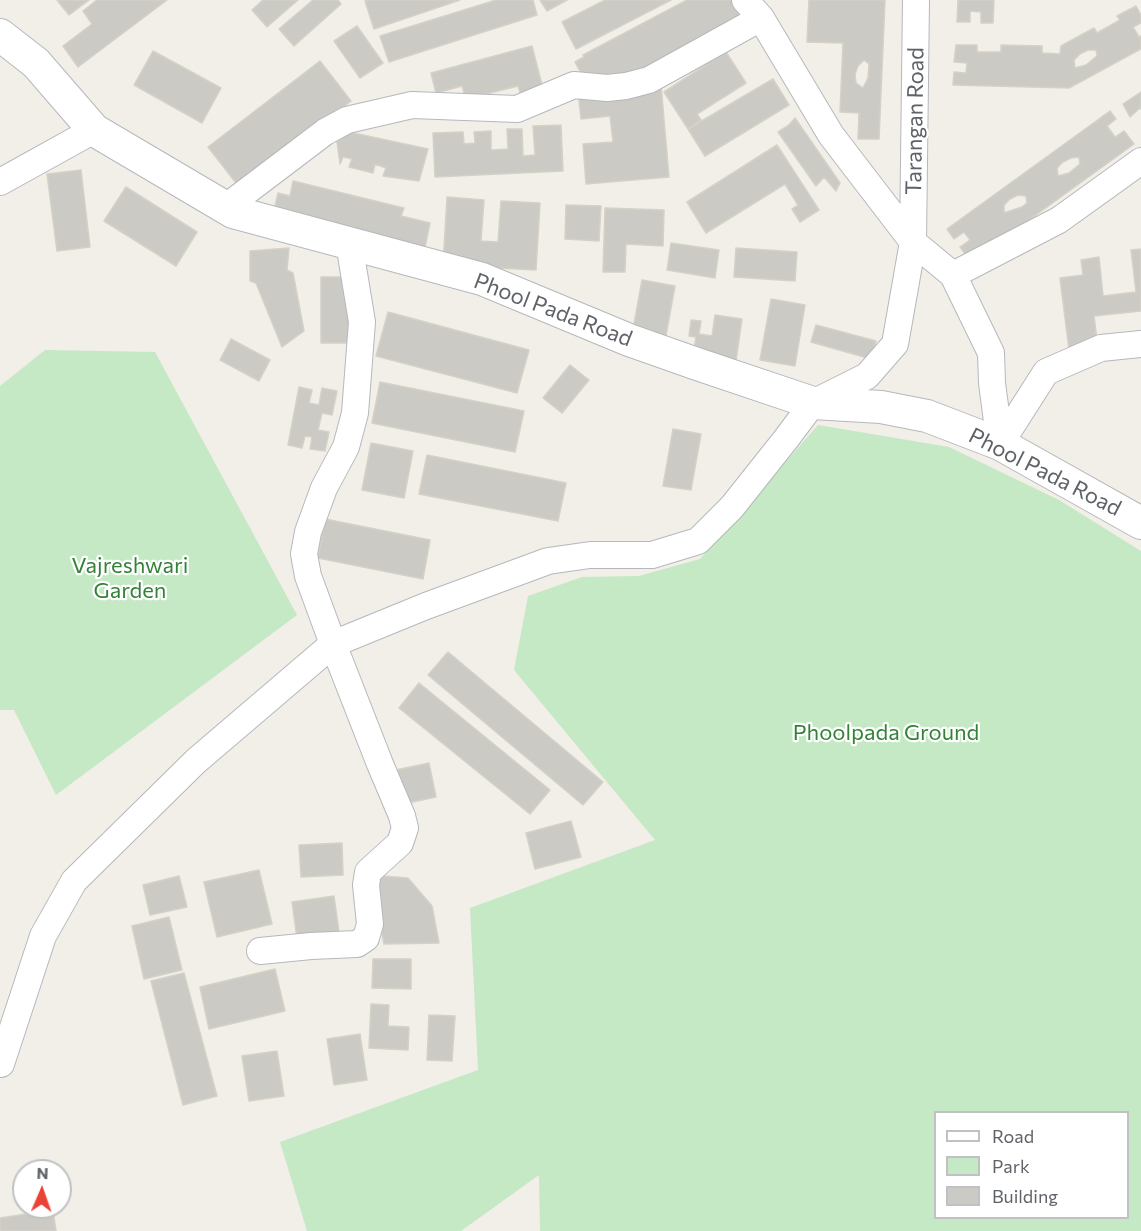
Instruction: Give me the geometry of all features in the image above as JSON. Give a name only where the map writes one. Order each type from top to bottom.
[{"type":"street","name":"Tarangan Road","points":[[813,403],[867,376],[895,344],[913,242],[916,0]]},
{"type":"street","points":[[226,207],[326,132],[347,120],[412,105],[517,109],[574,85],[608,88],[649,80],[753,9],[831,135],[913,242],[953,275],[991,353],[992,383],[1000,444]]},
{"type":"street","name":"Phool Pada Road","points":[[0,35],[36,63],[94,130],[233,212],[482,279],[629,340],[813,403],[881,407],[927,416],[1000,444],[1141,523]]},
{"type":"street","points":[[0,182],[94,130]]},
{"type":"street","points":[[953,275],[1059,220],[1141,161]]},
{"type":"street","points":[[260,951],[357,944],[366,938],[370,924],[366,885],[368,873],[400,843],[405,828],[336,653],[308,576],[304,554],[308,532],[324,488],[346,447],[355,413],[362,322],[349,243]]},
{"type":"street","points":[[1000,444],[1046,372],[1101,348],[1141,344]]},
{"type":"street","points":[[1,1064],[43,936],[74,881],[196,761],[336,653],[426,606],[548,561],[590,555],[652,555],[698,541],[732,507],[813,403]]},
{"type":"green space","name":"Vajreshwari Garden","points":[[45,350],[155,352],[297,615],[56,795],[14,710],[0,710],[0,386]]},
{"type":"green space","name":"Phoolpada Ground","points":[[818,425],[949,447],[1059,500],[1141,551],[1141,1231],[540,1231],[539,1175],[461,1231],[307,1231],[280,1142],[478,1070],[470,908],[655,840],[514,670],[528,596],[582,577],[639,576],[700,559]]},
{"type":"building","points":[[57,0],[89,0],[69,15]]},
{"type":"building","points":[[97,0],[167,0],[78,67],[63,46],[92,24],[83,11]]},
{"type":"building","points":[[263,0],[298,0],[267,27],[252,10]]},
{"type":"building","points":[[313,0],[338,0],[341,4],[294,46],[279,29]]},
{"type":"building","points":[[460,0],[374,29],[365,1]]},
{"type":"building","points":[[496,0],[533,0],[537,15],[389,62],[380,36]]},
{"type":"building","points":[[540,0],[567,0],[547,11]]},
{"type":"building","points":[[605,0],[671,0],[576,49],[562,22]]},
{"type":"building","points":[[687,0],[734,0],[746,23],[641,78],[597,84],[591,73],[583,77],[575,62],[584,57],[583,55]]},
{"type":"building","points":[[809,0],[885,0],[879,139],[858,139],[859,113],[840,112],[843,43],[807,42]],"holes":[[[864,60],[869,64],[868,78],[863,88],[856,83],[855,74],[858,66]]]},
{"type":"building","points":[[958,0],[994,0],[993,23],[981,23],[981,12],[970,11],[970,22],[957,22]]},
{"type":"building","points":[[1136,6],[1141,15],[1141,23],[1133,27],[1139,37],[1141,36],[1141,49],[1069,88],[953,85],[954,72],[966,73],[967,63],[954,62],[956,45],[977,45],[977,52],[1001,52],[1001,45],[1042,46],[1042,53],[1060,54],[1061,46],[1094,28],[1097,33],[1120,20],[1117,16]],"holes":[[[1088,50],[1096,50],[1097,56],[1086,65],[1075,68],[1074,60],[1080,54]]]},
{"type":"building","points":[[357,26],[383,63],[360,78],[334,41]]},
{"type":"building","points":[[532,46],[544,93],[522,99],[518,86],[466,99],[462,86],[436,93],[431,73]]},
{"type":"building","points":[[153,51],[221,88],[202,123],[134,85]]},
{"type":"building","points":[[726,52],[746,83],[697,114],[701,120],[688,129],[664,92]]},
{"type":"building","points":[[320,61],[351,101],[240,188],[208,147]]},
{"type":"building","points":[[773,79],[789,105],[705,156],[688,129]]},
{"type":"building","points":[[661,85],[669,177],[586,184],[583,144],[613,142],[610,116],[581,119],[578,92]]},
{"type":"building","points":[[1141,92],[1141,109],[1130,117],[1123,104]]},
{"type":"building","points":[[1110,111],[1116,119],[1107,126],[1115,137],[1124,131],[1134,144],[971,262],[960,247],[970,240],[964,232],[954,239],[947,229]],"holes":[[[1079,157],[1080,164],[1069,173],[1058,176],[1057,168],[1063,162]],[[1018,195],[1026,196],[1027,203],[1004,213],[1004,205]]]},
{"type":"building","points":[[795,118],[840,183],[836,191],[824,177],[816,186],[778,132]]},
{"type":"building","points":[[561,125],[563,171],[435,177],[433,133],[463,132],[464,144],[475,143],[474,132],[491,131],[491,150],[508,149],[507,129],[522,129],[523,156],[535,155],[533,126]]},
{"type":"building","points":[[349,132],[428,149],[419,181],[383,176],[386,168],[375,164],[373,173],[349,167],[352,159],[343,157],[340,164],[337,142]]},
{"type":"building","points":[[777,145],[819,210],[800,222],[792,209],[798,205],[785,184],[706,233],[687,202]]},
{"type":"building","points":[[81,170],[90,247],[57,251],[47,174]]},
{"type":"building","points":[[293,181],[404,208],[401,216],[430,223],[424,252],[273,215],[278,193],[290,196]]},
{"type":"building","points":[[126,187],[197,232],[176,266],[104,221]]},
{"type":"building","points":[[447,197],[484,200],[481,241],[498,242],[501,201],[540,203],[536,270],[443,265]]},
{"type":"building","points":[[566,205],[601,206],[599,241],[565,239]]},
{"type":"building","points":[[605,208],[664,210],[663,246],[626,244],[625,272],[603,272]]},
{"type":"building","points":[[671,243],[719,250],[715,278],[667,270]]},
{"type":"building","points":[[289,248],[287,270],[293,273],[304,331],[282,347],[256,283],[250,281],[250,251]]},
{"type":"building","points":[[736,248],[797,252],[795,281],[734,277]]},
{"type":"building","points":[[1141,249],[1141,311],[1094,316],[1098,347],[1069,350],[1060,278],[1083,275],[1081,260],[1099,257],[1103,296],[1136,292],[1131,250]]},
{"type":"building","points":[[321,277],[353,277],[354,343],[321,343]]},
{"type":"building","points":[[642,280],[675,286],[665,341],[632,335]]},
{"type":"building","points":[[771,299],[805,305],[795,366],[760,360]]},
{"type":"building","points":[[388,312],[529,350],[517,393],[376,356]]},
{"type":"building","points":[[715,315],[742,319],[736,361],[693,355],[696,337],[689,336],[691,320],[701,321],[699,334],[712,336]]},
{"type":"building","points":[[816,325],[876,341],[871,359],[811,342]]},
{"type":"building","points":[[231,339],[270,360],[259,381],[220,360]]},
{"type":"building","points":[[570,365],[589,380],[562,413],[543,398]]},
{"type":"building","points":[[380,382],[524,411],[515,452],[372,423]]},
{"type":"building","points":[[299,387],[312,390],[309,403],[319,405],[322,388],[337,391],[332,415],[322,413],[318,430],[329,432],[325,451],[310,449],[312,437],[305,436],[302,448],[288,445]]},
{"type":"building","points":[[673,429],[701,434],[691,490],[663,486]]},
{"type":"building","points":[[371,443],[413,451],[404,498],[362,490]]},
{"type":"building","points":[[427,455],[566,483],[558,521],[419,494]]},
{"type":"building","points":[[325,519],[430,540],[423,579],[318,558]]},
{"type":"building","points":[[448,652],[603,782],[583,805],[428,675]]},
{"type":"building","points":[[419,683],[550,790],[530,814],[399,708]]},
{"type":"building","points":[[429,763],[436,797],[403,804],[396,770]]},
{"type":"building","points":[[571,821],[581,857],[535,869],[526,833]]},
{"type":"building","points":[[342,843],[343,875],[301,877],[299,845]]},
{"type":"building","points":[[259,870],[272,924],[217,937],[204,882]]},
{"type":"building","points":[[371,875],[408,878],[432,906],[439,943],[384,944]]},
{"type":"building","points":[[179,876],[187,907],[150,915],[143,885]]},
{"type":"building","points":[[334,896],[339,932],[297,938],[292,902]]},
{"type":"building","points":[[169,917],[182,970],[144,979],[132,926]]},
{"type":"building","points":[[373,959],[411,959],[411,989],[372,988]]},
{"type":"building","points":[[275,969],[285,1011],[209,1029],[200,987]]},
{"type":"building","points":[[184,973],[217,1096],[183,1105],[151,981]]},
{"type":"building","points":[[371,1004],[389,1005],[388,1026],[409,1027],[408,1050],[369,1048]]},
{"type":"building","points":[[429,1015],[455,1016],[452,1061],[427,1060]]},
{"type":"building","points":[[360,1034],[367,1080],[334,1085],[327,1039]]},
{"type":"building","points":[[277,1051],[284,1096],[249,1101],[242,1056]]},
{"type":"building","points":[[12,1216],[12,1219],[54,1219],[56,1231],[0,1231],[0,1218]]}]
